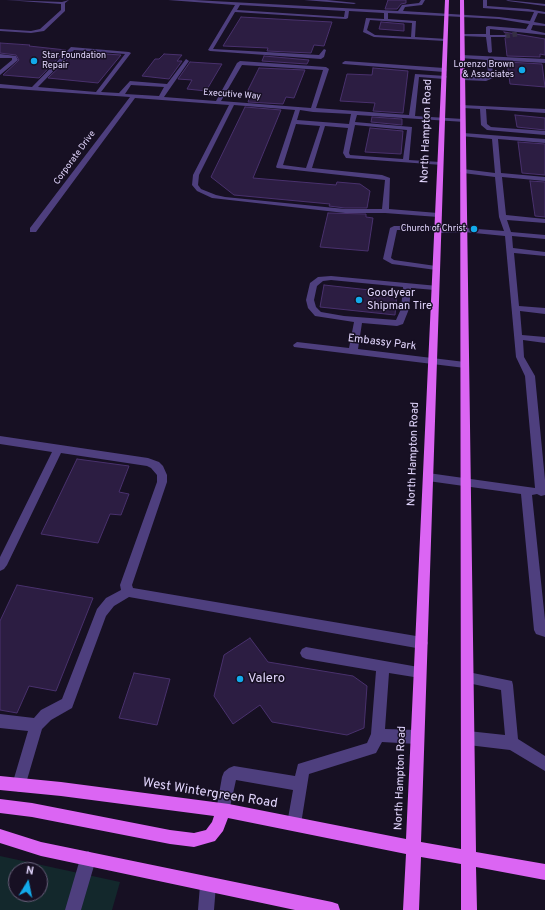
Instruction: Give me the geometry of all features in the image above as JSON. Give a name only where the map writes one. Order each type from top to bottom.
[{"type":"main road","name":"North Hampton Road","points":[[411,910],[447,0]]},
{"type":"main road","points":[[462,0],[470,910]]},
{"type":"main road","name":"West Wintergreen Road","points":[[0,783],[223,811],[545,872]]},
{"type":"main road","points":[[0,806],[32,810],[170,837],[194,840],[210,836],[218,826],[223,811]]},
{"type":"main road","points":[[0,836],[41,849],[311,908],[332,910]]},
{"type":"street","points":[[0,30],[31,32],[42,30],[63,10],[65,2],[8,0]]},
{"type":"street","points":[[170,0],[400,12],[544,23]]},
{"type":"street","points":[[233,11],[346,18],[355,1],[306,0],[303,7]]},
{"type":"street","points":[[400,12],[404,6],[420,4],[423,0]]},
{"type":"street","points":[[485,0],[485,6],[528,10],[545,14]]},
{"type":"street","points":[[508,0],[545,5]]},
{"type":"street","points":[[238,4],[210,50],[322,57],[324,50]]},
{"type":"street","points":[[386,12],[386,20]]},
{"type":"street","points":[[528,31],[536,12]]},
{"type":"street","points":[[414,38],[414,22],[368,19],[365,31],[374,36],[445,40]]},
{"type":"street","points":[[463,78],[486,79],[491,77],[488,27],[523,30],[545,34]]},
{"type":"street","points":[[517,34],[523,30]]},
{"type":"street","points":[[462,35],[505,36]]},
{"type":"street","points":[[33,89],[73,48],[129,52],[97,94]]},
{"type":"street","points":[[462,57],[489,55],[545,61]]},
{"type":"street","points":[[0,56],[14,57],[15,60],[0,73]]},
{"type":"street","points":[[160,99],[186,61]]},
{"type":"street","points":[[345,62],[444,73]]},
{"type":"street","points":[[217,103],[240,63],[326,70],[313,110]]},
{"type":"street","points":[[412,117],[417,75],[444,73]]},
{"type":"street","points":[[120,96],[130,83],[168,86]]},
{"type":"street","name":"Executive Way","points":[[0,86],[463,121]]},
{"type":"street","name":"Corporate Drive","points":[[33,230],[132,96]]},
{"type":"street","points":[[232,104],[196,175],[195,185],[199,190],[214,197],[261,203],[345,211],[370,212],[386,210],[438,215]]},
{"type":"street","points":[[463,106],[545,111]]},
{"type":"street","points":[[483,107],[484,125],[489,128],[545,133]]},
{"type":"street","points":[[298,109],[280,167],[382,177],[390,170],[406,161],[440,164]]},
{"type":"street","points":[[354,113],[346,153],[348,157],[390,170]]},
{"type":"street","points":[[294,122],[410,128],[406,161]]},
{"type":"street","points":[[308,170],[323,124]]},
{"type":"street","points":[[463,134],[545,141]]},
{"type":"street","points":[[428,477],[543,492],[541,453],[530,376],[520,357],[508,233],[503,217],[498,175],[496,137]]},
{"type":"street","points":[[386,210],[390,170]]},
{"type":"street","points":[[463,171],[545,179]]},
{"type":"street","points":[[503,217],[545,221]]},
{"type":"street","points":[[436,268],[392,262],[387,259],[394,228],[464,230],[545,237]]},
{"type":"street","points":[[509,250],[545,254]]},
{"type":"street","points":[[407,285],[405,309],[400,322],[391,324],[358,321],[318,314],[312,308],[310,300],[313,285],[321,279],[331,278],[407,285],[436,288]]},
{"type":"street","points":[[515,308],[545,311]]},
{"type":"street","points":[[353,352],[358,321]]},
{"type":"street","points":[[518,337],[545,340]]},
{"type":"street","name":"Embassy Park","points":[[297,345],[465,365]]},
{"type":"street","points":[[0,440],[148,462],[155,465],[162,475],[162,482],[126,585],[128,592]]},
{"type":"street","points":[[0,566],[58,449]]},
{"type":"street","points":[[526,490],[540,630],[545,631]]},
{"type":"street","points":[[19,785],[36,725],[46,715],[67,703],[101,613],[110,602],[128,592],[422,643]]},
{"type":"street","points":[[306,653],[420,672]]},
{"type":"street","points":[[294,824],[303,769],[370,748],[378,735],[384,666]]},
{"type":"street","points":[[468,678],[506,685],[512,743]]},
{"type":"street","points":[[0,721],[36,725]]},
{"type":"street","points":[[378,735],[417,737]]},
{"type":"street","points":[[468,738],[512,743],[545,764]]},
{"type":"street","points":[[223,811],[229,777],[234,773],[300,784]]},
{"type":"street","points":[[73,910],[88,859]]},
{"type":"street","points":[[206,910],[208,885]]},
{"type":"green space","points":[[0,856],[28,862],[8,862],[8,902],[48,902],[48,866],[120,882],[112,910],[0,910]]},
{"type":"building","points":[[388,0],[406,0],[406,3],[401,4],[397,9],[385,9]]},
{"type":"building","points":[[241,17],[332,22],[324,46],[314,45],[311,53],[267,51],[268,48],[223,46]]},
{"type":"building","points":[[381,22],[404,24],[404,31],[379,29]]},
{"type":"building","points":[[504,32],[545,39],[545,55],[540,54],[540,57],[507,56],[505,38],[508,35]]},
{"type":"building","points":[[0,43],[66,50],[39,78],[3,75],[19,60],[16,55],[0,53]]},
{"type":"building","points":[[75,52],[121,55],[98,83],[48,78]]},
{"type":"building","points":[[164,54],[182,55],[177,61],[182,61],[169,79],[142,76],[155,59],[159,59]]},
{"type":"building","points":[[264,56],[309,60],[307,64],[262,61]]},
{"type":"building","points":[[190,62],[222,64],[206,91],[187,89],[192,80],[178,79]]},
{"type":"building","points":[[507,62],[542,64],[545,87],[510,84]]},
{"type":"building","points":[[259,68],[305,70],[294,98],[286,97],[283,104],[248,102],[251,94],[246,94]]},
{"type":"building","points":[[373,68],[408,71],[403,113],[373,111],[375,103],[340,101],[347,74],[372,75]]},
{"type":"building","points":[[245,107],[281,110],[253,178],[336,185],[337,182],[360,184],[370,191],[367,208],[345,208],[329,206],[330,204],[234,195],[211,177]]},
{"type":"building","points":[[515,115],[545,118],[545,130],[517,127]]},
{"type":"building","points":[[372,117],[402,119],[402,125],[371,122]]},
{"type":"building","points":[[370,128],[403,131],[401,154],[365,152]]},
{"type":"building","points":[[518,142],[545,144],[545,175],[522,173]]},
{"type":"building","points":[[530,181],[545,182],[545,217],[535,216]]},
{"type":"building","points":[[328,213],[366,214],[366,217],[373,218],[368,251],[320,247]]},
{"type":"building","name":"Goodyear Shipman Tire","points":[[324,285],[397,293],[395,315],[320,307]]},
{"type":"building","points":[[77,459],[129,466],[119,492],[129,494],[121,515],[110,514],[98,543],[41,534]]},
{"type":"building","points":[[17,585],[93,598],[56,691],[29,686],[17,713],[0,710],[0,621]]},
{"type":"building","name":"Valero","points":[[250,638],[268,662],[353,676],[367,686],[364,728],[347,735],[272,722],[260,705],[233,724],[214,696],[224,655]]},
{"type":"building","points":[[134,673],[170,679],[157,725],[119,718]]},
{"type":"tunnel","points":[[505,36],[517,34]]},
{"type":"place","name":"Star Foundation Repair","points":[[34,61]]},
{"type":"place","name":"Lorenzo Brown & Associates","points":[[522,70]]},
{"type":"place","name":"Church of Christ","points":[[474,229]]},
{"type":"place","name":"Goodyear Shipman Tire","points":[[359,300]]},
{"type":"place","name":"Valero","points":[[240,679]]}]
